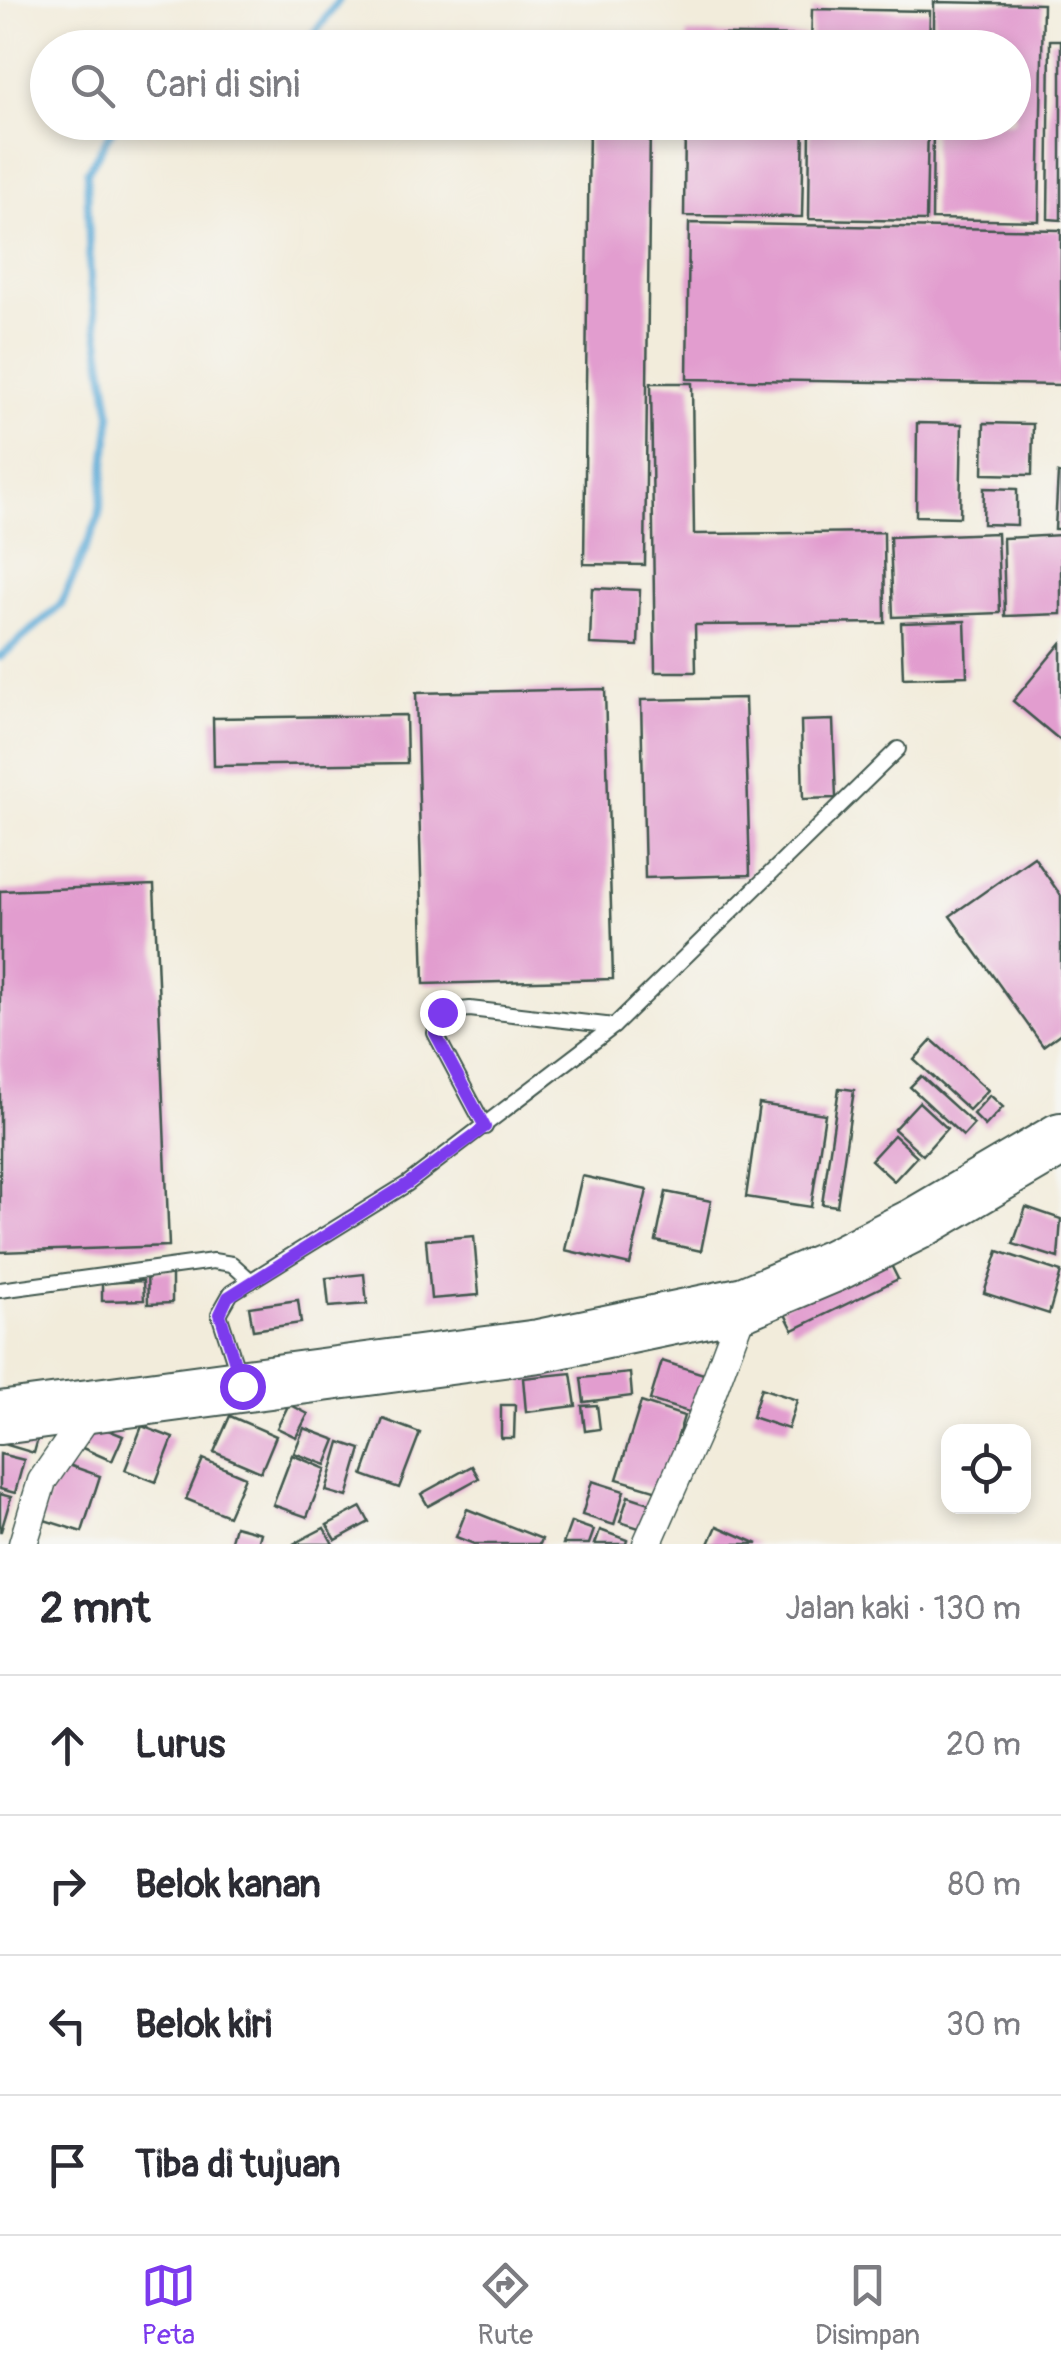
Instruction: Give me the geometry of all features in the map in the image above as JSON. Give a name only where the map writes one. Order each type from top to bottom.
[{"type":"highway","points":[[0,1418],[539,1346],[745,1302],[835,1265],[916,1224],[1061,1139]]},
{"type":"street","points":[[648,1544],[700,1424],[745,1302]]},
{"type":"street","points":[[23,1544],[42,1481],[94,1406]]},
{"type":"lane","points":[[242,1386],[220,1314],[228,1297],[394,1193],[614,1026],[898,749]]},
{"type":"lane","points":[[485,1127],[435,1033],[442,1012],[470,1009],[614,1026]]},
{"type":"lane","points":[[0,1290],[205,1261],[232,1264],[252,1282]]},
{"type":"building","points":[[934,2],[1043,4],[1039,221],[932,219],[933,140],[1031,140],[1031,30],[934,30]]},
{"type":"building","points":[[812,9],[930,11],[929,30],[811,30]]},
{"type":"building","points":[[1050,40],[1061,40],[1061,220],[1048,219]]},
{"type":"building","points":[[589,140],[650,140],[645,565],[584,564]]},
{"type":"building","points":[[685,140],[804,140],[802,217],[684,216]]},
{"type":"building","points":[[810,140],[928,140],[926,221],[809,219]]},
{"type":"building","points":[[689,223],[1061,230],[1061,385],[687,379]]},
{"type":"building","points":[[651,383],[692,383],[694,534],[884,532],[885,623],[695,625],[696,672],[655,672]]},
{"type":"building","points":[[917,423],[962,424],[960,517],[916,516]]},
{"type":"building","points":[[984,423],[1033,424],[1032,475],[983,474]]},
{"type":"building","points":[[1058,473],[1061,529],[1055,529]]},
{"type":"building","points":[[984,488],[1017,489],[1017,525],[983,524]]},
{"type":"building","points":[[997,533],[1000,613],[893,617],[890,537]]},
{"type":"building","points":[[1061,535],[1061,614],[1005,616],[1003,538]]},
{"type":"building","points":[[592,588],[640,590],[638,646],[590,644]]},
{"type":"building","points":[[965,621],[967,676],[903,678],[901,623]]},
{"type":"building","points":[[1061,643],[1061,741],[1013,701]]},
{"type":"building","points":[[605,689],[613,979],[424,984],[416,693]]},
{"type":"building","points":[[745,698],[750,875],[645,878],[641,700]]},
{"type":"building","points":[[406,715],[407,763],[214,766],[213,718]]},
{"type":"building","points":[[833,720],[836,798],[803,799],[801,721]]},
{"type":"building","points":[[1034,857],[1061,896],[1061,1033],[1043,1046],[950,916]]},
{"type":"building","points":[[154,885],[169,1246],[0,1252],[0,891]]},
{"type":"building","points":[[932,1040],[988,1090],[969,1110],[914,1060]]},
{"type":"building","points":[[921,1076],[974,1124],[963,1136],[910,1087]]},
{"type":"building","points":[[839,1088],[854,1090],[837,1206],[822,1204]]},
{"type":"building","points":[[990,1095],[1003,1107],[985,1126],[973,1114]]},
{"type":"building","points":[[919,1102],[947,1128],[923,1155],[894,1129]]},
{"type":"building","points":[[759,1104],[825,1114],[811,1207],[746,1197]]},
{"type":"building","points":[[894,1135],[917,1156],[894,1181],[871,1160]]},
{"type":"building","points":[[582,1176],[647,1190],[630,1265],[565,1250]]},
{"type":"building","points":[[666,1192],[711,1201],[701,1251],[656,1241]]},
{"type":"building","points":[[1026,1207],[1061,1219],[1058,1258],[1013,1244]]},
{"type":"building","points":[[474,1236],[479,1295],[431,1299],[426,1240]]},
{"type":"building","points":[[998,1251],[1061,1272],[1049,1314],[984,1293]]},
{"type":"building","points":[[886,1255],[898,1279],[793,1330],[781,1306]]},
{"type":"building","points":[[172,1271],[172,1303],[148,1304],[147,1272]]},
{"type":"building","points":[[364,1274],[367,1304],[329,1307],[326,1278]]},
{"type":"building","points":[[143,1281],[144,1300],[102,1301],[102,1283]]},
{"type":"building","points":[[298,1300],[301,1323],[253,1330],[249,1307]]},
{"type":"building","points":[[662,1361],[707,1375],[695,1414],[650,1400]]},
{"type":"building","points":[[571,1373],[576,1406],[526,1412],[523,1378]]},
{"type":"building","points":[[630,1373],[632,1396],[584,1402],[581,1378]]},
{"type":"building","points":[[761,1388],[797,1400],[788,1429],[752,1417]]},
{"type":"building","points":[[641,1402],[684,1416],[661,1492],[617,1479]]},
{"type":"building","points":[[289,1404],[308,1414],[296,1437],[277,1428]]},
{"type":"building","points":[[501,1405],[515,1405],[514,1438],[501,1438]]},
{"type":"building","points":[[597,1405],[600,1429],[585,1431],[582,1406]]},
{"type":"building","points":[[230,1416],[276,1436],[261,1472],[214,1452]]},
{"type":"building","points":[[383,1419],[420,1433],[399,1488],[363,1475]]},
{"type":"building","points":[[88,1422],[123,1436],[112,1461],[78,1446]]},
{"type":"building","points":[[142,1426],[173,1438],[156,1482],[125,1470]]},
{"type":"building","points":[[11,1428],[39,1435],[34,1453],[7,1445]]},
{"type":"building","points":[[304,1428],[336,1440],[326,1465],[294,1453]]},
{"type":"building","points":[[340,1442],[361,1449],[347,1497],[326,1491]]},
{"type":"building","points":[[0,1454],[24,1460],[15,1493],[0,1489]]},
{"type":"building","points":[[292,1455],[326,1469],[307,1517],[273,1505]]},
{"type":"building","points":[[203,1459],[245,1477],[228,1516],[186,1499]]},
{"type":"building","points":[[60,1462],[100,1476],[82,1532],[41,1519]]},
{"type":"building","points":[[472,1466],[479,1478],[428,1506],[421,1494]]},
{"type":"building","points":[[592,1481],[624,1491],[614,1525],[582,1515]]},
{"type":"building","points":[[0,1494],[11,1497],[1,1531],[0,1531]]},
{"type":"building","points":[[628,1496],[653,1504],[645,1530],[620,1522]]},
{"type":"building","points":[[361,1507],[369,1522],[336,1540],[327,1525]]},
{"type":"building","points":[[467,1509],[542,1539],[540,1544],[474,1544],[456,1537]]},
{"type":"building","points":[[571,1522],[594,1530],[589,1544],[563,1544]]},
{"type":"building","points":[[235,1526],[261,1533],[258,1544],[230,1544]]},
{"type":"building","points":[[717,1526],[758,1544],[709,1544]]},
{"type":"building","points":[[324,1528],[333,1544],[293,1544]]},
{"type":"building","points":[[600,1530],[627,1540],[626,1544],[595,1544]]},
{"type":"waterway","points":[[317,30],[339,0]]},
{"type":"waterway","points":[[0,657],[61,605],[99,517],[111,415],[90,282],[87,172],[106,140]]},
{"type":"route","points":[[242,1386],[220,1314],[228,1297],[368,1210],[485,1127],[435,1033],[442,1012]]}]
